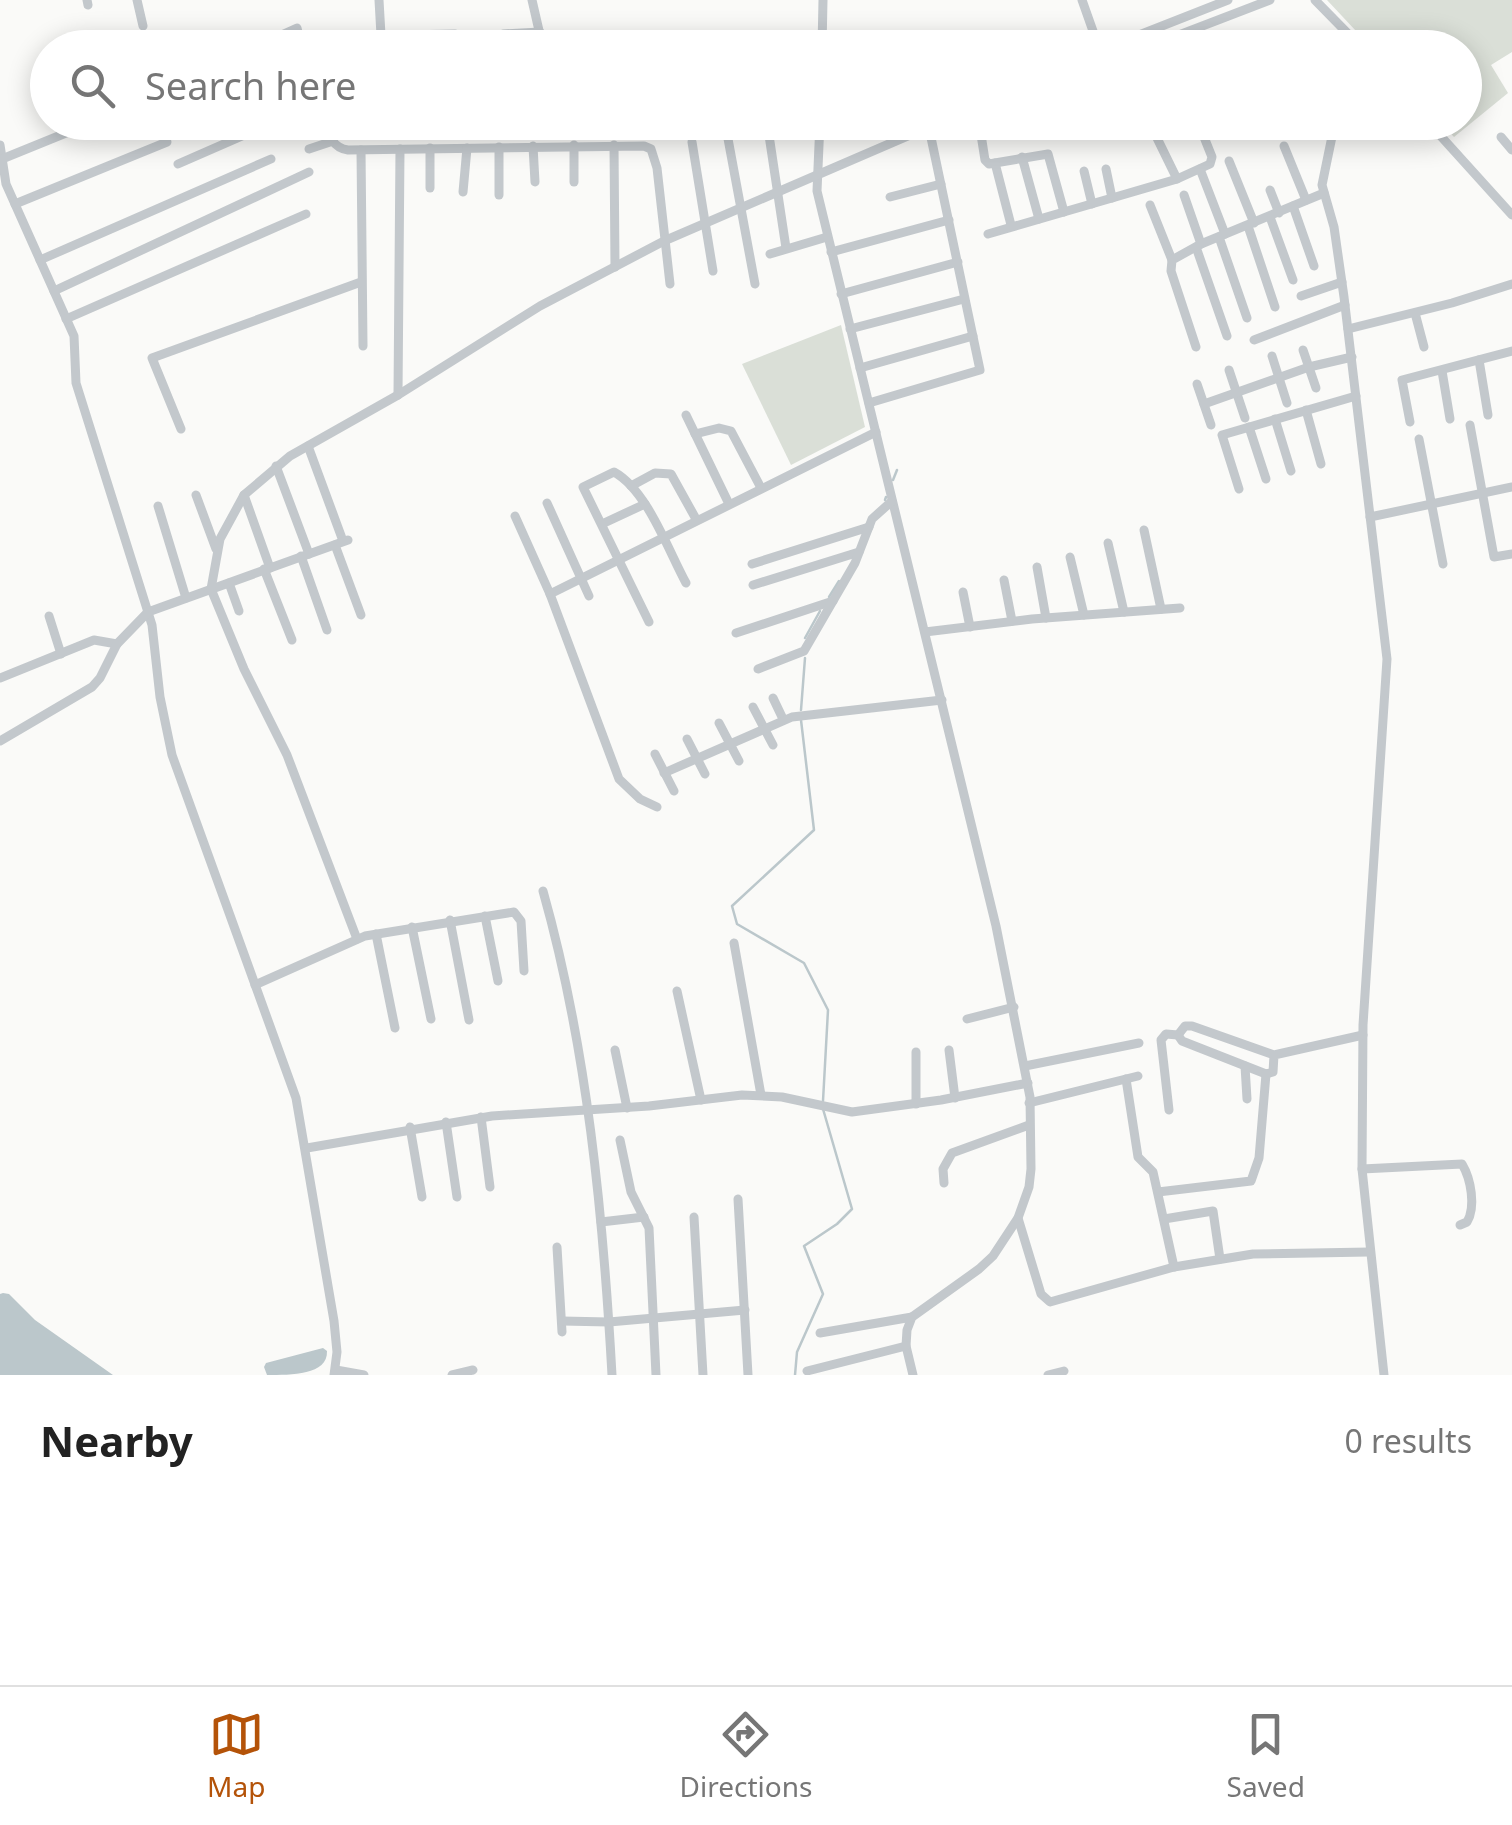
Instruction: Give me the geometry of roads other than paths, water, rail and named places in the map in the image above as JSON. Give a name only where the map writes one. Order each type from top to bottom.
[{"type":"street","points":[[136,0],[144,26]]},
{"type":"street","points":[[379,0],[381,30]]},
{"type":"street","points":[[532,0],[540,30]]},
{"type":"street","points":[[822,0],[822,30]]},
{"type":"street","points":[[1082,0],[1094,30]]},
{"type":"street","points":[[1149,30],[1228,0]]},
{"type":"street","points":[[1192,30],[1270,0]]},
{"type":"street","points":[[1315,0],[1344,30]]},
{"type":"street","points":[[1501,137],[1512,150]]},
{"type":"street","points":[[2,159],[48,140]]},
{"type":"street","points":[[178,164],[233,140]]},
{"type":"street","points":[[728,140],[755,284]]},
{"type":"street","points":[[769,140],[786,248]]},
{"type":"street","points":[[819,140],[817,191],[827,237],[1014,1007],[1029,1103],[1029,1187],[1018,1218],[993,1256],[912,1317],[820,1333]]},
{"type":"street","points":[[357,939],[287,755],[244,670],[211,590],[217,550],[244,495],[276,466],[540,306],[664,242],[902,140]]},
{"type":"street","points":[[870,403],[980,370],[932,140]]},
{"type":"street","points":[[982,140],[989,164],[1048,154],[1064,212]]},
{"type":"street","points":[[1158,140],[1177,179]]},
{"type":"street","points":[[988,234],[1177,179],[1212,160],[1205,140]]},
{"type":"street","points":[[1331,140],[1324,192],[1334,227],[1346,305],[1387,659],[1363,1035],[1362,1169],[1384,1375]]},
{"type":"street","points":[[1444,140],[1512,215]]},
{"type":"street","points":[[15,204],[167,142]]},
{"type":"street","points":[[309,148],[332,142],[338,148],[361,150],[644,146],[655,157],[670,284]]},
{"type":"street","points":[[692,142],[713,270]]},
{"type":"street","points":[[574,144],[574,182]]},
{"type":"street","points":[[614,145],[615,267]]},
{"type":"street","points":[[0,146],[6,184],[74,336],[76,383],[148,612],[172,755],[296,1098],[334,1321],[335,1372],[364,1375]]},
{"type":"street","points":[[499,146],[499,195]]},
{"type":"street","points":[[533,146],[535,182]]},
{"type":"street","points":[[1284,146],[1306,200]]},
{"type":"street","points":[[430,148],[430,188]]},
{"type":"street","points":[[463,192],[467,148]]},
{"type":"street","points":[[398,395],[400,149]]},
{"type":"street","points":[[361,150],[363,346]]},
{"type":"street","points":[[1022,157],[1039,218]]},
{"type":"street","points":[[40,260],[270,160]]},
{"type":"street","points":[[1229,162],[1276,307]]},
{"type":"street","points":[[995,163],[1011,226]]},
{"type":"street","points":[[1106,169],[1112,198]]},
{"type":"street","points":[[1200,169],[1248,318]]},
{"type":"street","points":[[1084,171],[1092,204]]},
{"type":"street","points":[[54,292],[310,172]]},
{"type":"street","points":[[890,197],[941,184]]},
{"type":"street","points":[[1270,190],[1293,280]]},
{"type":"street","points":[[1172,260],[1198,245],[1324,192]]},
{"type":"street","points":[[1184,194],[1227,336]]},
{"type":"street","points":[[1150,205],[1172,260],[1171,271],[1196,347]]},
{"type":"street","points":[[1294,206],[1314,266]]},
{"type":"street","points":[[66,319],[306,214]]},
{"type":"street","points":[[831,252],[949,220]]},
{"type":"street","points":[[770,254],[827,237]]},
{"type":"street","points":[[842,294],[958,262]]},
{"type":"street","points":[[181,430],[152,358],[361,282]]},
{"type":"street","points":[[1301,296],[1342,282]]},
{"type":"street","points":[[1348,329],[1512,284]]},
{"type":"street","points":[[850,329],[964,299]]},
{"type":"street","points":[[1254,340],[1346,305]]},
{"type":"street","points":[[1415,313],[1424,347]]},
{"type":"street","points":[[860,368],[972,336]]},
{"type":"street","points":[[1303,350],[1316,388]]},
{"type":"street","points":[[1410,422],[1402,380],[1512,352]]},
{"type":"street","points":[[1272,356],[1287,403]]},
{"type":"street","points":[[1204,404],[1308,367],[1352,357]]},
{"type":"street","points":[[1479,360],[1488,415]]},
{"type":"street","points":[[1229,370],[1266,480]]},
{"type":"street","points":[[1442,372],[1450,418]]},
{"type":"street","points":[[1197,384],[1211,425]]},
{"type":"street","points":[[1239,489],[1222,436],[1247,422],[1275,419],[1356,396]]},
{"type":"street","points":[[1306,410],[1320,464]]},
{"type":"street","points":[[686,416],[729,504]]},
{"type":"street","points":[[1275,419],[1290,471]]},
{"type":"street","points":[[1470,426],[1494,558],[1512,554]]},
{"type":"street","points":[[695,434],[719,428],[731,431],[760,488]]},
{"type":"street","points":[[550,594],[876,432]]},
{"type":"street","points":[[1419,439],[1443,564]]},
{"type":"street","points":[[308,446],[342,542],[361,615]]},
{"type":"street","points":[[276,466],[327,630]]},
{"type":"street","points":[[649,622],[583,487],[614,472],[631,486],[645,504],[686,583]]},
{"type":"street","points":[[631,486],[655,473],[671,474],[696,520]]},
{"type":"street","points":[[1370,517],[1512,487]]},
{"type":"street","points":[[196,495],[217,550]]},
{"type":"street","points":[[244,495],[292,640]]},
{"type":"street","points":[[758,669],[804,651],[835,600],[876,514],[892,501]]},
{"type":"street","points":[[547,502],[588,596]]},
{"type":"street","points":[[602,524],[645,504]]},
{"type":"street","points":[[158,506],[186,598]]},
{"type":"street","points":[[515,516],[550,594],[619,779],[640,799],[657,806]]},
{"type":"street","points":[[752,564],[869,529]]},
{"type":"street","points":[[1144,530],[1161,609]]},
{"type":"street","points":[[0,739],[92,687],[117,644],[148,612],[342,542]]},
{"type":"street","points":[[1108,543],[1124,612]]},
{"type":"street","points":[[753,585],[857,553]]},
{"type":"street","points":[[1070,557],[1084,615]]},
{"type":"street","points":[[1036,567],[1046,618]]},
{"type":"street","points":[[1004,580],[1012,622]]},
{"type":"street","points":[[229,583],[239,611]]},
{"type":"street","points":[[963,592],[970,627]]},
{"type":"street","points":[[736,634],[835,600]]},
{"type":"street","points":[[925,632],[1180,608]]},
{"type":"street","points":[[49,616],[61,654]]},
{"type":"street","points":[[0,678],[98,639],[117,644]]},
{"type":"street","points":[[773,698],[782,719]]},
{"type":"street","points":[[664,773],[782,719],[942,700]]},
{"type":"street","points":[[753,706],[773,745]]},
{"type":"street","points":[[719,723],[739,761]]},
{"type":"street","points":[[687,739],[705,774]]},
{"type":"street","points":[[654,754],[674,791]]},
{"type":"street","points":[[543,891],[587,1110],[601,1222],[612,1375]]},
{"type":"street","points":[[255,985],[357,939],[450,920],[517,913],[524,971]]},
{"type":"street","points":[[485,916],[498,981]]},
{"type":"street","points":[[450,920],[469,1020]]},
{"type":"street","points":[[412,927],[431,1019]]},
{"type":"street","points":[[376,934],[395,1028]]},
{"type":"street","points":[[734,943],[761,1096]]},
{"type":"street","points":[[678,991],[700,1100]]},
{"type":"street","points":[[967,1019],[1014,1007]]},
{"type":"street","points":[[1178,1035],[1184,1026],[1192,1026],[1274,1055],[1363,1035]]},
{"type":"street","points":[[1169,1110],[1161,1040],[1166,1034],[1178,1035]]},
{"type":"street","points":[[1178,1035],[1182,1041],[1266,1074],[1273,1072],[1274,1055]]},
{"type":"street","points":[[1026,1066],[1139,1044]]},
{"type":"street","points":[[615,1050],[626,1108]]},
{"type":"street","points":[[949,1050],[955,1098]]},
{"type":"street","points":[[916,1052],[916,1104]]},
{"type":"street","points":[[1245,1066],[1247,1100]]},
{"type":"street","points":[[1158,1192],[1251,1181],[1259,1158],[1266,1074]]},
{"type":"street","points":[[1029,1103],[1138,1076]]},
{"type":"street","points":[[1126,1079],[1138,1157],[1153,1172],[1174,1266]]},
{"type":"street","points":[[307,1148],[481,1117],[761,1096],[852,1112],[1028,1083]]},
{"type":"street","points":[[481,1117],[490,1186]]},
{"type":"street","points":[[446,1122],[457,1197]]},
{"type":"street","points":[[944,1183],[943,1169],[952,1154],[1028,1125]]},
{"type":"street","points":[[410,1128],[422,1196]]},
{"type":"street","points":[[620,1140],[631,1192],[644,1217],[651,1244],[656,1375]]},
{"type":"street","points":[[1362,1169],[1462,1164],[1468,1176],[1472,1209],[1467,1222],[1460,1225]]},
{"type":"street","points":[[738,1199],[748,1375]]},
{"type":"street","points":[[1164,1220],[1213,1211],[1220,1259]]},
{"type":"street","points":[[601,1222],[644,1217]]},
{"type":"street","points":[[694,1217],[703,1375]]},
{"type":"street","points":[[1018,1218],[1041,1294],[1050,1302],[1174,1266],[1253,1254],[1369,1252]]},
{"type":"street","points":[[557,1247],[562,1326],[745,1310]]},
{"type":"street","points":[[912,1317],[906,1346],[913,1375]]},
{"type":"street","points":[[807,1371],[906,1346]]},
{"type":"street","points":[[452,1375],[473,1370]]},
{"type":"street","points":[[1048,1375],[1064,1371]]},
{"type":"waterway","points":[[893,480],[897,470]]},
{"type":"waterway","points":[[829,597],[839,581]]},
{"type":"waterway","points":[[805,638],[820,611]]},
{"type":"waterway","points":[[801,710],[805,658]]},
{"type":"waterway","points":[[801,720],[814,830],[732,906],[737,924],[804,963],[828,1010],[823,1101]]},
{"type":"waterway","points":[[795,1375],[797,1352],[823,1294],[804,1246],[852,1209],[823,1109]]}]
